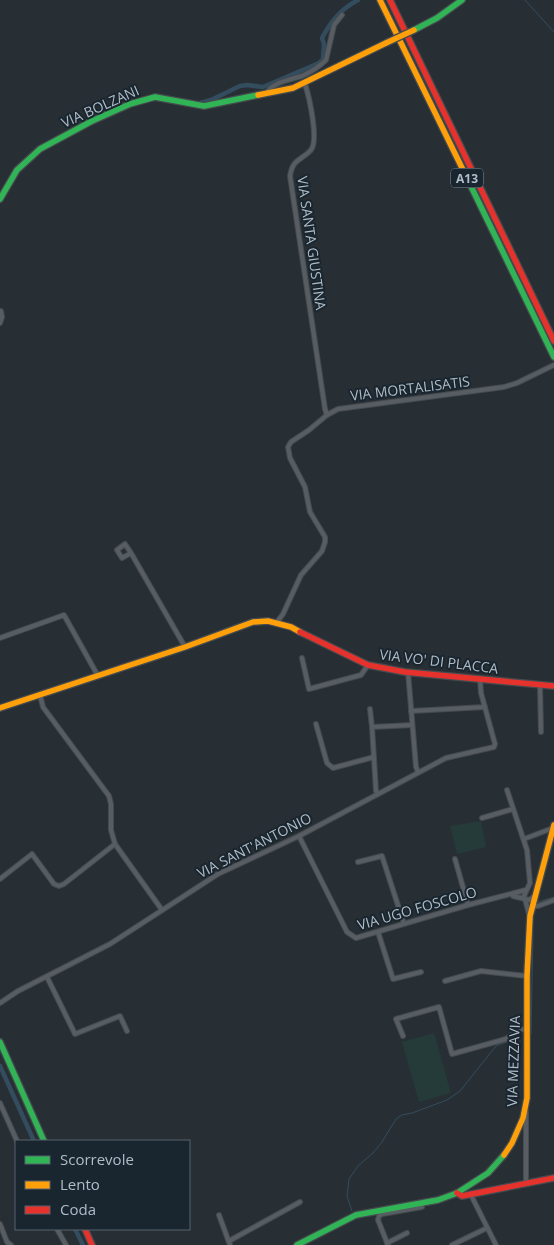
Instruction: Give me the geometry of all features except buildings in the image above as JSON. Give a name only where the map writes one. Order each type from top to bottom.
[{"type":"main road","name":"A13","points":[[380,0],[554,357]]},
{"type":"main road","name":"A13","points":[[390,0],[554,341]]},
{"type":"main road","name":"VIA BOLZANI","points":[[0,199],[14,173],[36,152],[51,142],[145,99],[162,98],[204,106],[282,91],[304,84],[414,30],[437,18],[462,0]]},
{"type":"main road","name":"VIA VO' DI PLACCA","points":[[0,708],[185,647],[253,622],[268,621],[280,623],[368,665],[408,672],[554,686]]},
{"type":"main road","name":"VIA MEZZAVIA","points":[[297,1245],[356,1215],[407,1207],[438,1200],[456,1193],[479,1180],[504,1155],[518,1132],[526,1109],[528,1085],[527,976],[530,916],[554,827]]},
{"type":"main road","points":[[0,1042],[44,1140]]},
{"type":"main road","points":[[456,1193],[462,1196],[554,1178]]},
{"type":"main road","points":[[85,1230],[92,1245]]},
{"type":"street","name":"VIA BOLZANI","points":[[266,94],[269,88],[309,72],[326,60],[334,25],[342,15]]},
{"type":"street","name":"VIA SANTA GIUSTINA","points":[[304,84],[315,144],[312,149],[294,163],[290,176],[327,415]]},
{"type":"street","points":[[0,323],[2,311]]},
{"type":"street","name":"VIA MORTALISATIS","points":[[280,623],[301,575],[322,551],[325,542],[325,537],[310,512],[305,487],[290,458],[288,447],[291,442],[327,415],[348,406],[504,387],[517,383],[552,366]]},
{"type":"street","points":[[131,553],[185,647]]},
{"type":"street","points":[[0,638],[64,615],[98,676]]},
{"type":"street","points":[[302,658],[309,689],[358,677],[368,665]]},
{"type":"street","points":[[408,672],[418,772]]},
{"type":"street","points":[[411,711],[485,707],[480,679]]},
{"type":"street","points":[[540,685],[541,732]]},
{"type":"street","points":[[40,695],[43,707],[109,796],[111,804],[111,830],[115,844],[162,910]]},
{"type":"street","name":"VIA SANT'ANTONIO","points":[[0,1003],[8,997],[110,944],[218,874],[299,836],[446,758],[494,747],[495,744],[485,707]]},
{"type":"street","points":[[370,709],[376,791],[378,794]]},
{"type":"street","points":[[316,724],[327,763],[333,768],[374,757]]},
{"type":"street","points":[[372,727],[412,725]]},
{"type":"street","points":[[507,790],[527,850],[529,886],[524,896],[530,916]]},
{"type":"street","points":[[482,818],[513,809]]},
{"type":"street","points":[[524,839],[554,827]]},
{"type":"street","name":"VIA UGO FOSCOLO","points":[[299,836],[351,936],[356,938],[526,890]]},
{"type":"street","points":[[0,879],[32,854],[54,884],[59,886],[115,844]]},
{"type":"street","points":[[358,862],[382,856],[404,924]]},
{"type":"street","points":[[456,860],[468,905]]},
{"type":"street","points":[[511,895],[532,899],[535,895]]},
{"type":"street","points":[[532,906],[538,906],[554,900]]},
{"type":"street","points":[[378,932],[393,979],[421,972]]},
{"type":"street","points":[[445,981],[481,972],[527,976]]},
{"type":"street","points":[[47,977],[74,1034],[120,1016],[127,1031]]},
{"type":"street","name":"VIA SANT'ANTONIO","points":[[0,999],[8,997]]},
{"type":"street","points":[[403,1036],[396,1019],[439,1007],[452,1054],[506,1039],[519,1029],[528,1030]]},
{"type":"street","points":[[0,1103],[17,1140]]},
{"type":"street","points":[[526,1109],[526,1183]]},
{"type":"street","points":[[471,1194],[496,1245]]},
{"type":"street","points":[[219,1215],[229,1243],[300,1202]]},
{"type":"street","points":[[407,1233],[388,1244],[378,1216],[407,1207],[422,1207]]},
{"type":"street","points":[[0,1224],[7,1242],[11,1245]]},
{"type":"street","points":[[452,1245],[487,1228]]},
{"type":"street","points":[[58,1230],[66,1245]]},
{"type":"green space","points":[[481,821],[486,847],[457,854],[450,826]]},
{"type":"green space","points":[[434,1033],[451,1093],[419,1102],[402,1042]]},
{"type":"waterway","points":[[200,103],[211,100],[240,86],[263,87],[319,63],[323,59],[324,44],[322,38],[325,32],[342,11],[358,0]]},
{"type":"waterway","points":[[525,0],[554,32]]},
{"type":"waterway","points":[[538,902],[554,897]]},
{"type":"waterway","points":[[531,1034],[533,931]]},
{"type":"waterway","points":[[352,1211],[347,1196],[349,1179],[358,1166],[382,1142],[396,1119],[402,1115],[447,1100],[460,1091],[496,1046],[517,1038]]},
{"type":"waterway","points":[[0,1066],[34,1140]]},
{"type":"waterway","points":[[76,1230],[83,1245]]},
{"type":"traffic: fast","points":[[414,30],[437,18],[462,0]]},
{"type":"traffic: fast","points":[[0,199],[17,170],[40,149],[92,121],[130,104],[155,97],[204,106],[258,95]]},
{"type":"traffic: fast","points":[[465,174],[554,357]]},
{"type":"traffic: fast","points":[[0,1042],[44,1140]]},
{"type":"traffic: fast","points":[[297,1245],[356,1215],[438,1200],[457,1193],[488,1173],[504,1155]]},
{"type":"traffic: slow","points":[[380,0],[465,174]]},
{"type":"traffic: slow","points":[[386,43],[414,30]]},
{"type":"traffic: slow","points":[[258,95],[293,88],[386,43]]},
{"type":"traffic: slow","points":[[0,708],[185,647],[253,622],[268,621],[291,627],[300,632]]},
{"type":"traffic: slow","points":[[504,1155],[512,1143],[523,1118],[527,1098],[527,976],[530,916],[554,825]]},
{"type":"traffic: jam","points":[[390,0],[554,341]]},
{"type":"traffic: jam","points":[[300,632],[368,665],[405,672],[554,686]]},
{"type":"traffic: jam","points":[[457,1193],[462,1196],[554,1178]]},
{"type":"traffic: jam","points":[[85,1230],[92,1245]]}]
